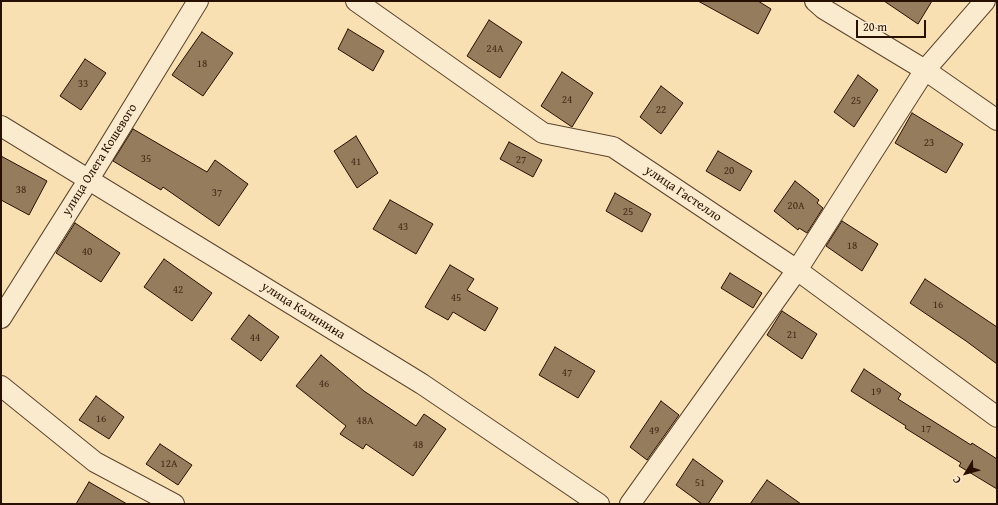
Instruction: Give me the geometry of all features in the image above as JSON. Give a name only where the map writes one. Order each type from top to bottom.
[{"type":"street","name":"улица Олега Кошевого","points":[[1,318],[89,179],[198,1]]},
{"type":"street","name":"улица Гастелло","points":[[356,1],[543,133],[613,147],[797,270],[997,417]]},
{"type":"street","points":[[815,1],[824,9],[925,70],[997,120]]},
{"type":"street","points":[[630,504],[797,270],[925,70],[985,1]]},
{"type":"street","name":"улица Калинина","points":[[1,126],[422,384],[599,504]]},
{"type":"street","points":[[1,386],[96,462],[174,504]]},
{"type":"building","points":[[698,1],[758,1],[771,9],[758,34]]},
{"type":"building","points":[[884,1],[932,1],[918,24]]},
{"type":"building","points":[[489,20],[522,42],[500,78],[467,56]]},
{"type":"building","points":[[348,29],[384,51],[373,71],[338,49]]},
{"type":"building","points":[[202,32],[233,53],[203,96],[172,75]]},
{"type":"building","points":[[85,59],[106,73],[81,110],[60,96]]},
{"type":"building","points":[[562,72],[593,93],[572,127],[541,106]]},
{"type":"building","points":[[858,75],[878,90],[854,127],[834,112]]},
{"type":"building","points":[[661,86],[683,103],[661,134],[640,117]]},
{"type":"building","points":[[912,113],[963,144],[946,173],[895,143]]},
{"type":"building","points":[[133,129],[207,172],[215,160],[248,184],[219,226],[163,187],[161,190],[113,161]]},
{"type":"building","points":[[356,136],[378,173],[357,188],[334,151]]},
{"type":"building","points":[[509,142],[542,160],[533,177],[500,159]]},
{"type":"building","points":[[718,151],[752,171],[740,191],[706,171]]},
{"type":"building","points":[[1,156],[47,181],[29,215],[1,200]]},
{"type":"building","points":[[795,181],[819,200],[817,203],[823,208],[807,233],[799,228],[798,230],[774,211]]},
{"type":"building","points":[[615,193],[651,214],[642,232],[606,211]]},
{"type":"building","points":[[390,200],[433,224],[416,254],[373,229]]},
{"type":"building","points":[[842,221],[878,244],[862,271],[826,246]]},
{"type":"building","points":[[75,223],[120,253],[101,282],[56,253]]},
{"type":"building","points":[[164,259],[212,293],[192,321],[144,287]]},
{"type":"building","points":[[450,265],[474,279],[467,290],[498,308],[485,331],[453,312],[448,320],[425,307]]},
{"type":"building","points":[[730,273],[762,293],[753,308],[721,288]]},
{"type":"building","points":[[925,279],[997,327],[997,364],[910,303]]},
{"type":"building","points":[[782,311],[817,334],[802,359],[767,335]]},
{"type":"building","points":[[249,315],[279,337],[261,361],[231,339]]},
{"type":"building","points":[[555,347],[595,371],[578,398],[539,375]]},
{"type":"building","points":[[321,355],[364,391],[416,426],[424,414],[446,429],[413,476],[366,444],[363,449],[340,434],[346,426],[296,386]]},
{"type":"building","points":[[864,369],[901,394],[898,399],[971,445],[972,443],[997,459],[997,489],[959,466],[961,463],[905,428],[906,426],[851,391]]},
{"type":"building","points":[[96,396],[124,417],[109,439],[79,420]]},
{"type":"building","points":[[661,401],[679,415],[647,460],[630,447]]},
{"type":"building","points":[[160,444],[192,465],[178,485],[146,464]]},
{"type":"building","points":[[693,459],[723,481],[708,504],[702,504],[676,485]]},
{"type":"building","points":[[767,480],[801,504],[750,504]]},
{"type":"building","points":[[89,482],[127,504],[76,504]]}]
